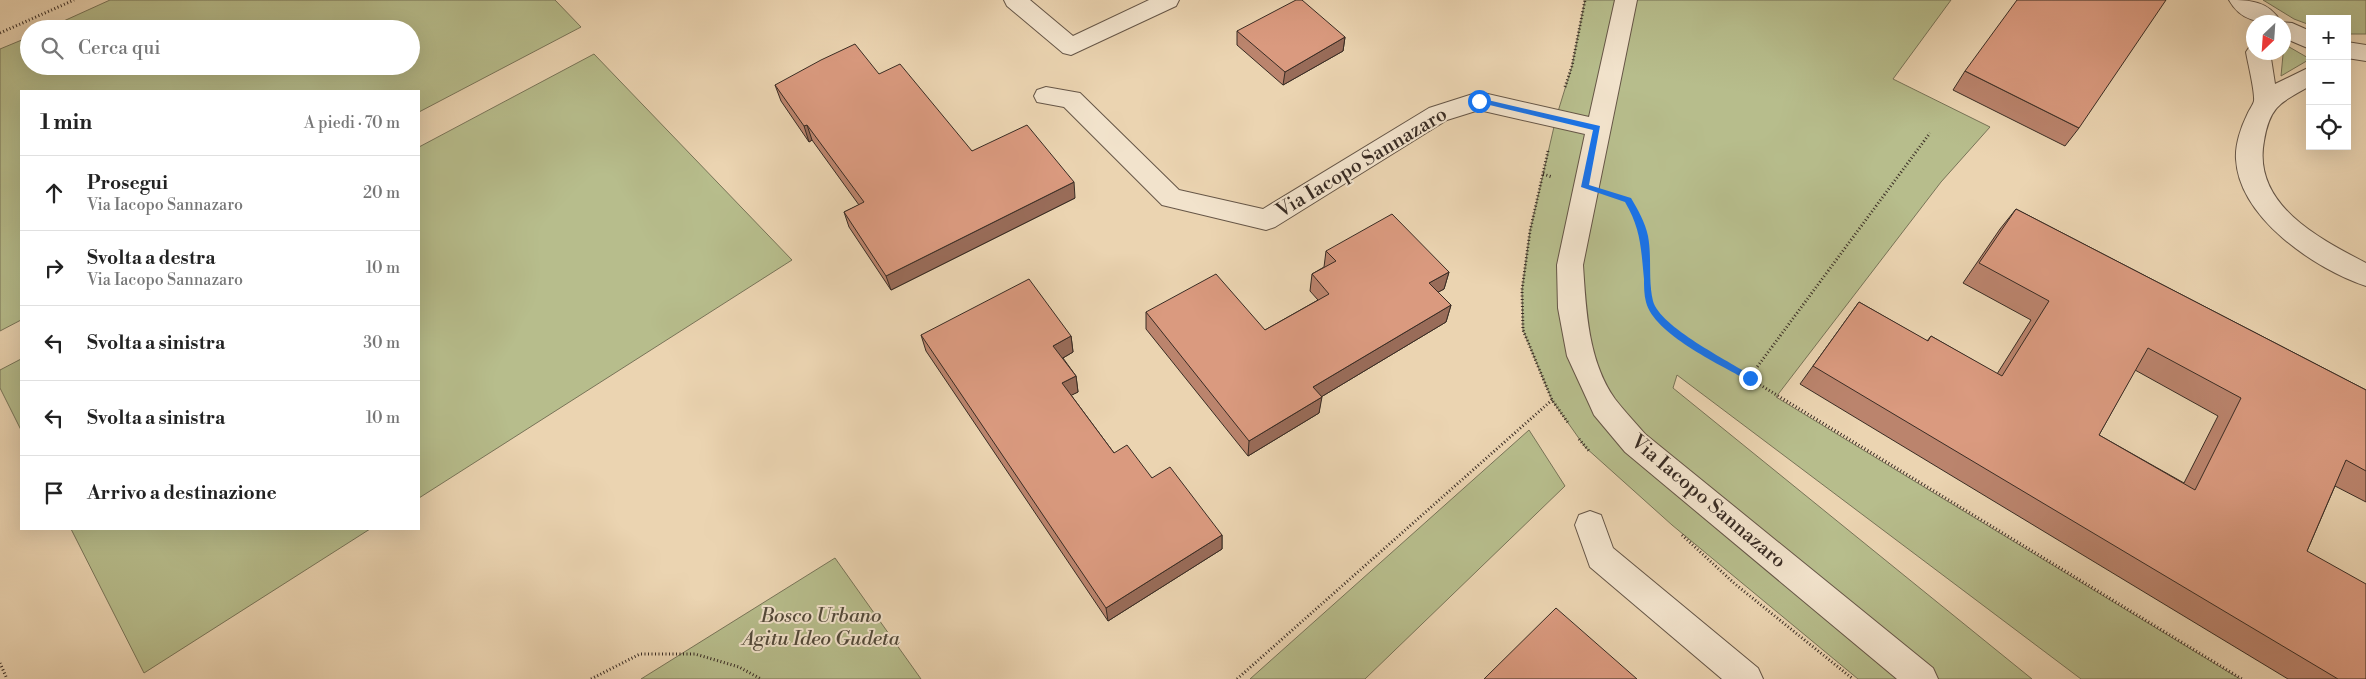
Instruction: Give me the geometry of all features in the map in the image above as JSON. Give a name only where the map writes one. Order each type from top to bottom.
[{"type":"street","points":[[1015,0],[1070,48],[1168,0]]},
{"type":"street","name":"Via Iacopo Sannazaro","points":[[1626,0],[1597,128],[1570,265],[1572,308],[1581,356],[1604,406],[1634,443],[1922,679]]},
{"type":"street","points":[[2242,1],[2261,15]]},
{"type":"street","points":[[2242,1],[2247,15]]},
{"type":"street","points":[[2291,33],[2306,39]]},
{"type":"street","points":[[2259,60],[2266,103]]},
{"type":"street","points":[[2306,78],[2266,103],[2257,120],[2247,152],[2251,177],[2270,210],[2290,231],[2333,258],[2366,275]]},
{"type":"street","name":"Via Iacopo Sannazaro","points":[[1046,96],[1072,99],[1170,198],[1266,220],[1438,114],[1479,101],[1597,128]]},
{"type":"street","points":[[1590,525],[1602,557],[1747,679]]},
{"type":"path","points":[[29,20],[74,0]]},
{"type":"path","points":[[0,33],[20,24]]},
{"type":"path","points":[[1750,378],[1930,133]]},
{"type":"path","points":[[1543,174],[1628,200],[1636,213],[1644,235],[1650,302],[1660,320],[1680,336],[2242,679]]},
{"type":"path","points":[[1237,679],[1552,400]]},
{"type":"path","points":[[591,679],[640,654],[695,654],[739,667],[761,679]]},
{"type":"path","points":[[0,663],[7,679]]},
{"type":"green space","points":[[110,0],[555,0],[581,27],[420,111],[420,90],[20,90],[20,321],[0,331],[0,49],[20,41],[20,75],[420,75],[420,20],[66,20]]},
{"type":"green space","points":[[1585,0],[1951,0],[1893,79],[1990,127],[1941,182],[1776,397],[2240,679],[2081,679],[1677,375],[1673,388],[2032,679],[1858,679],[1672,525],[1585,447],[1552,400],[1523,330],[1522,290],[1530,231],[1556,118],[1572,66]]},
{"type":"green space","points":[[2263,0],[2366,0],[2366,34],[2351,34],[2351,15],[2306,15],[2306,24]]},
{"type":"green space","points":[[2291,48],[2306,57],[2306,61],[2281,76],[2282,60],[2291,60]]},
{"type":"green space","points":[[594,54],[792,260],[420,497],[420,146]]},
{"type":"green space","points":[[20,360],[20,428],[0,388],[0,370]]},
{"type":"green space","points":[[1529,430],[1565,486],[1365,679],[1250,679]]},
{"type":"green space","points":[[72,530],[368,530],[144,673]]},
{"type":"green space","name":"Bosco Urbano Agitu Ideo Gudeta","points":[[835,558],[921,679],[641,679]]},
{"type":"building","points":[[1296,0],[1302,0],[1345,37],[1285,72],[1237,31]]},
{"type":"building","points":[[2017,0],[2166,0],[2079,128],[1965,71]]},
{"type":"building","points":[[855,44],[879,74],[900,64],[972,151],[1027,125],[1074,182],[886,276],[844,212],[864,202],[807,125],[804,126],[775,85]]},
{"type":"building","points":[[2016,209],[2366,390],[2366,471],[2346,460],[2307,551],[2366,584],[2366,679],[2338,679],[1813,366],[1859,302],[1928,341],[1931,336],[2002,376],[2049,301],[1979,263]],"holes":[[[2148,348],[2241,398],[2195,490],[2099,435]]]},
{"type":"building","points":[[1392,214],[1449,272],[1429,283],[1451,305],[1313,387],[1322,397],[1249,441],[1146,312],[1216,274],[1265,330],[1329,294],[1312,274],[1336,261],[1326,251]]},
{"type":"building","points":[[1029,279],[1071,336],[1053,346],[1076,376],[1062,383],[1114,453],[1127,445],[1152,478],[1170,467],[1222,535],[1106,608],[921,335]]},
{"type":"building","points":[[1556,608],[1637,679],[1484,679]]},
{"type":"route","points":[[1479,101],[1597,128],[1585,187],[1628,200],[1639,220],[1644,235],[1650,302],[1660,320],[1680,336],[1750,378]]}]
